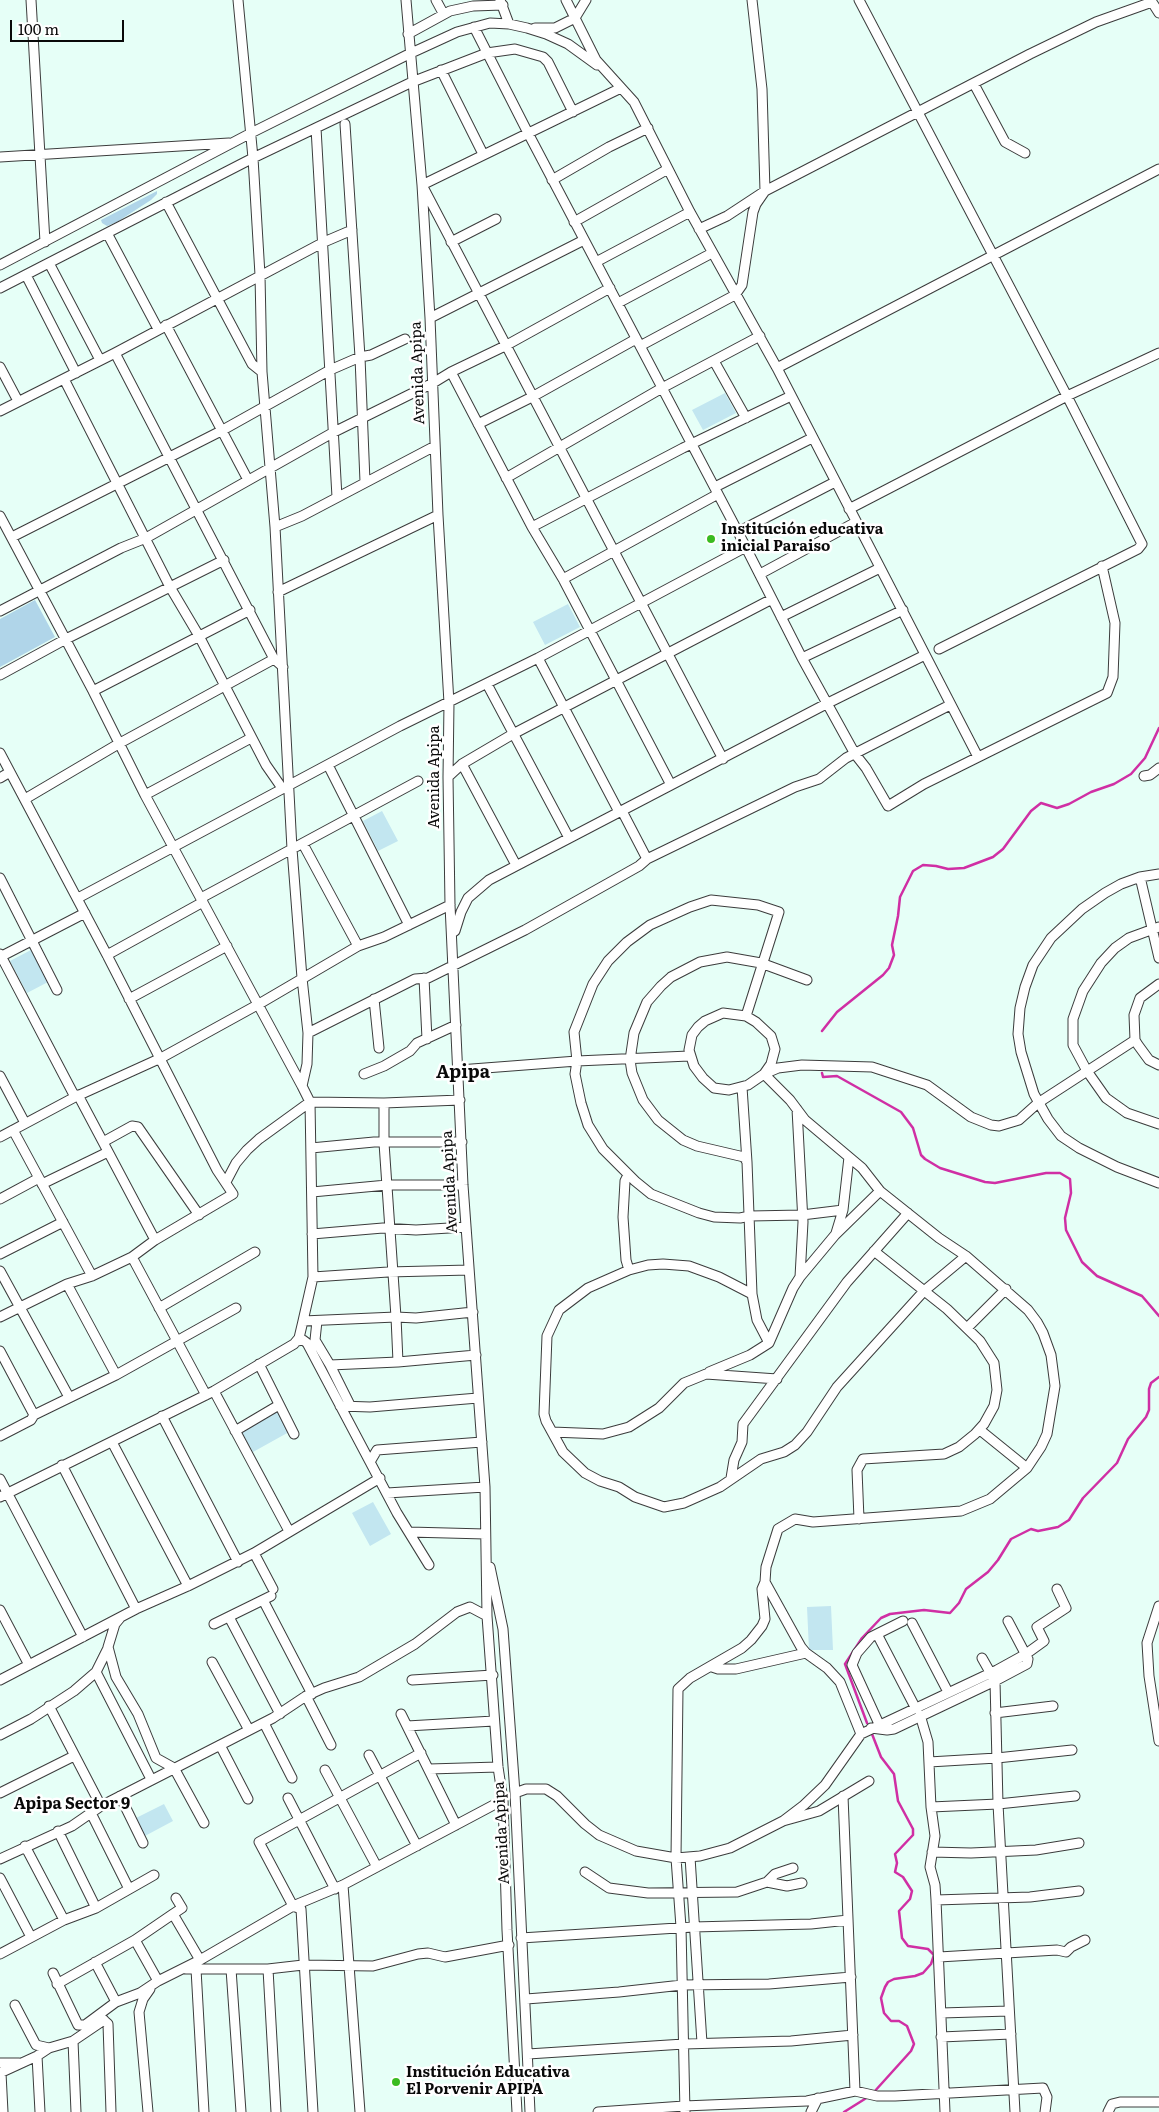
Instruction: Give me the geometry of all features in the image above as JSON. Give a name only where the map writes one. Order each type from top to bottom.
[{"type":"street","points":[[31,0],[45,242]]},
{"type":"street","points":[[238,0],[253,158],[260,275],[262,372],[267,406],[283,667],[286,786],[308,1033],[307,1064],[302,1086]]},
{"type":"street","name":"Avenida Apipa","points":[[406,0],[409,54],[422,185],[430,318],[438,514],[449,703],[450,905],[463,1185],[485,1487],[487,1616],[493,1675],[494,1721],[503,1800],[517,2112]]},
{"type":"street","points":[[436,0],[443,13]]},
{"type":"street","points":[[566,0],[589,48],[602,68],[634,102],[699,229],[777,368],[978,757]]},
{"type":"street","points":[[527,28],[555,28],[575,18],[586,0]]},
{"type":"street","points":[[478,424],[638,342],[735,295],[740,290],[753,212],[765,191],[762,90],[752,0]]},
{"type":"street","points":[[859,0],[1142,544],[1138,549],[940,649]]},
{"type":"street","points":[[408,34],[443,13],[501,2],[509,24]]},
{"type":"street","points":[[699,229],[727,216],[765,191],[1135,3],[1152,2],[1159,13]]},
{"type":"street","points":[[0,265],[251,133],[457,32],[490,23],[509,24],[527,28],[568,44],[602,68]]},
{"type":"street","points":[[474,27],[552,180],[717,491],[802,658],[855,754],[866,768],[888,806],[978,757],[1107,693],[1113,677],[1115,623],[1102,566]]},
{"type":"street","points":[[0,288],[253,158],[412,82],[487,53],[515,49],[543,57],[548,62],[573,112]]},
{"type":"street","points":[[441,70],[484,154]]},
{"type":"street","points":[[974,84],[1005,142],[1025,153]]},
{"type":"street","points":[[620,88],[422,185],[722,759]]},
{"type":"street","points":[[345,124],[360,357],[365,482]]},
{"type":"street","points":[[316,128],[324,242],[337,497]]},
{"type":"street","points":[[552,180],[609,147],[648,128]]},
{"type":"street","points":[[0,157],[234,143]]},
{"type":"street","points":[[574,222],[668,169]]},
{"type":"street","points":[[777,368],[1159,169]]},
{"type":"street","points":[[166,202],[252,364],[262,372]]},
{"type":"street","points":[[596,262],[690,212]]},
{"type":"street","points":[[451,242],[496,219]]},
{"type":"street","points":[[0,411],[115,353],[324,242],[352,230]]},
{"type":"street","points":[[106,233],[162,327],[248,480]]},
{"type":"street","points":[[430,318],[584,240]]},
{"type":"street","points":[[618,303],[712,253]]},
{"type":"street","points":[[49,263],[100,360]]},
{"type":"street","points":[[26,275],[76,373]]},
{"type":"street","points":[[0,610],[121,548],[146,538],[334,432],[505,346],[610,288]]},
{"type":"street","points":[[506,478],[662,388],[760,336]]},
{"type":"street","points":[[12,537],[221,431],[330,370],[360,357],[371,355],[405,339]]},
{"type":"street","points":[[115,353],[274,659],[283,667]]},
{"type":"street","points":[[850,510],[1066,396],[1159,353]]},
{"type":"street","points":[[714,361],[746,418]]},
{"type":"street","points":[[0,367],[18,401]]},
{"type":"street","points":[[451,372],[532,527],[563,579],[671,785]]},
{"type":"street","points":[[64,379],[170,586],[199,636],[251,738],[266,765],[286,786]]},
{"type":"street","points":[[532,527],[692,444],[791,396]]},
{"type":"street","points":[[563,579],[812,438]]},
{"type":"street","points":[[275,527],[302,516],[435,446]]},
{"type":"street","points":[[738,532],[835,482]]},
{"type":"street","points":[[278,592],[438,514]]},
{"type":"street","points":[[0,516],[120,742],[145,795],[310,1102],[313,1278],[297,1341]]},
{"type":"street","points":[[760,574],[856,522]]},
{"type":"street","points":[[78,898],[286,786],[590,631],[746,547]]},
{"type":"street","points":[[0,675],[66,639],[224,560]]},
{"type":"street","points":[[781,617],[880,568]]},
{"type":"street","points":[[448,777],[462,764],[513,734],[772,599]]},
{"type":"street","points":[[93,691],[250,610]]},
{"type":"street","points":[[802,658],[903,610]]},
{"type":"street","points":[[452,939],[468,898],[489,880],[828,703],[925,655]]},
{"type":"street","points":[[538,658],[647,859]]},
{"type":"street","points":[[24,799],[120,742],[274,659]]},
{"type":"street","points":[[487,684],[569,838]]},
{"type":"street","points":[[308,1033],[415,979],[424,978],[525,930],[639,866],[647,859],[795,787],[819,779],[831,771],[837,763],[950,705]]},
{"type":"street","points":[[145,795],[251,738]]},
{"type":"street","points":[[0,753],[78,898],[218,1170],[233,1194],[155,1240],[132,1257],[92,1276],[67,1284],[0,1317]]},
{"type":"street","points":[[462,764],[516,865]]},
{"type":"street","points":[[328,765],[409,925]]},
{"type":"street","points":[[1144,776],[1150,775],[1159,768]]},
{"type":"street","points":[[0,778],[10,772]]},
{"type":"street","points":[[107,955],[292,849],[418,781]]},
{"type":"street","points":[[303,844],[358,946]]},
{"type":"street","points":[[1159,874],[1140,877],[1121,884],[1082,910],[1051,938],[1033,965],[1020,1008],[1018,1034],[1029,1082],[1038,1103],[1062,1136],[1079,1148],[1117,1167],[1159,1183]]},
{"type":"street","points":[[1140,877],[1156,928],[1159,958]]},
{"type":"street","points":[[0,878],[58,990]]},
{"type":"street","points":[[746,1016],[761,963],[779,912],[758,905],[711,900],[650,925],[620,948],[608,961],[592,984],[574,1032],[577,1061],[575,1074],[588,1125],[603,1149],[628,1175],[651,1194],[699,1213],[729,1218],[802,1216],[843,1210]]},
{"type":"street","points":[[0,1137],[76,1096],[161,1058],[358,946],[409,925],[450,905]]},
{"type":"street","points":[[85,913],[33,941],[0,956],[155,1240]]},
{"type":"street","points":[[1156,928],[1129,938],[1115,948],[1101,963],[1076,1005],[1073,1019],[1073,1046],[1087,1071],[1106,1098],[1127,1113],[1159,1124]]},
{"type":"street","points":[[130,999],[227,946]]},
{"type":"street","points":[[747,1162],[744,1157],[736,1154],[697,1146],[670,1130],[658,1120],[643,1100],[632,1073],[630,1060],[638,1019],[647,1002],[671,977],[700,962],[714,958],[727,957],[761,963],[807,980]]},
{"type":"street","points":[[424,978],[427,1039]]},
{"type":"street","points":[[1159,984],[1146,992],[1137,1005],[1134,1015],[1135,1040],[1149,1060],[1159,1065]]},
{"type":"street","points":[[374,999],[379,1048]]},
{"type":"street","points":[[764,1074],[774,1056],[774,1041],[764,1028],[746,1016],[724,1013],[706,1021],[692,1035],[689,1043],[689,1056],[699,1073],[714,1088],[729,1090],[742,1088],[764,1074],[778,1068],[802,1065],[872,1067],[927,1085],[971,1117],[999,1126],[1019,1120],[1038,1103],[1135,1040]]},
{"type":"street","points":[[364,1074],[384,1066],[410,1051],[417,1043],[456,1025]]},
{"type":"street","points":[[459,1070],[577,1061],[689,1056]]},
{"type":"street","points":[[684,2109],[684,2044],[676,1858],[678,1689],[690,1678],[742,1648],[762,1626],[765,1619],[762,1589],[765,1582],[766,1567],[778,1529],[788,1522],[802,1519],[813,1522],[960,1511],[990,1499],[1026,1468],[1041,1447],[1047,1434],[1055,1396],[1054,1369],[1047,1344],[1037,1322],[1028,1310],[966,1256],[939,1238],[880,1191],[862,1168],[805,1120],[797,1108],[764,1074]]},
{"type":"street","points":[[0,1076],[25,1123]]},
{"type":"street","points":[[742,1088],[750,1216],[752,1294],[757,1320],[769,1343]]},
{"type":"street","points":[[226,1182],[236,1163],[247,1150],[310,1102],[384,1103],[460,1100]]},
{"type":"street","points":[[384,1103],[384,1143],[398,1362]]},
{"type":"street","points":[[797,1108],[802,1216],[800,1277]]},
{"type":"street","points":[[103,1142],[132,1126],[138,1128],[199,1214]]},
{"type":"street","points":[[13,1130],[92,1276]]},
{"type":"street","points":[[311,1148],[374,1142],[462,1142]]},
{"type":"street","points":[[0,1199],[108,1152]]},
{"type":"street","points":[[835,1235],[843,1210],[849,1157]]},
{"type":"street","points":[[628,1175],[625,1181],[623,1217],[626,1260],[629,1270]]},
{"type":"street","points":[[312,1192],[387,1184],[463,1185]]},
{"type":"street","points":[[552,1432],[603,1434],[629,1426],[659,1408],[684,1383],[750,1355],[769,1343],[793,1288],[800,1277],[835,1235],[880,1191]]},
{"type":"street","points":[[731,1478],[734,1460],[742,1442],[743,1424],[847,1282],[908,1213]]},
{"type":"street","points":[[0,1254],[63,1222]]},
{"type":"street","points":[[312,1234],[466,1227]]},
{"type":"street","points":[[859,1519],[857,1470],[863,1459],[944,1454],[959,1447],[980,1430],[994,1406],[997,1380],[994,1363],[990,1354],[967,1328],[874,1251]]},
{"type":"street","points":[[159,1308],[255,1252]]},
{"type":"street","points":[[752,1294],[719,1277],[688,1266],[648,1265],[629,1270],[588,1288],[559,1310],[547,1336],[544,1414],[563,1452],[584,1473],[600,1481],[620,1487],[635,1497],[664,1507],[684,1503],[720,1487],[761,1459],[784,1452],[795,1444],[807,1432],[837,1387],[924,1291],[966,1256]]},
{"type":"street","points":[[132,1257],[177,1340],[235,1431],[289,1531]]},
{"type":"street","points":[[313,1278],[469,1270]]},
{"type":"street","points":[[0,1272],[69,1397]]},
{"type":"street","points":[[67,1284],[116,1375]]},
{"type":"street","points":[[967,1328],[1006,1289]]},
{"type":"street","points":[[0,1436],[31,1420],[34,1415],[116,1375],[236,1308]]},
{"type":"street","points":[[303,1322],[396,1317],[416,1318],[473,1312]]},
{"type":"street","points":[[316,1321],[315,1340],[330,1365],[345,1406],[370,1462],[380,1478],[386,1494],[429,1566]]},
{"type":"street","points":[[4,1496],[62,1465],[210,1393],[297,1341],[302,1340],[307,1343],[345,1406]]},
{"type":"street","points":[[0,1351],[34,1415]]},
{"type":"street","points":[[330,1365],[398,1362],[476,1355]]},
{"type":"street","points":[[259,1364],[294,1434]]},
{"type":"street","points":[[706,1374],[777,1379]]},
{"type":"street","points":[[345,1406],[370,1407],[478,1398]]},
{"type":"street","points":[[235,1431],[279,1405]]},
{"type":"street","points":[[162,1416],[238,1562]]},
{"type":"street","points":[[980,1430],[1026,1468]]},
{"type":"street","points":[[112,1442],[188,1586]]},
{"type":"street","points":[[370,1462],[377,1450],[482,1442]]},
{"type":"street","points":[[62,1465],[136,1609]]},
{"type":"street","points":[[0,1680],[136,1609],[238,1562],[380,1478]]},
{"type":"street","points":[[0,1479],[4,1496],[83,1637]]},
{"type":"street","points":[[386,1494],[485,1487]]},
{"type":"street","points":[[409,1532],[485,1534]]},
{"type":"street","points":[[254,1553],[309,1695],[331,1744]]},
{"type":"street","name":"Avenida Apipa","points":[[486,1554],[495,1585],[503,1629],[515,1794],[530,2112]]},
{"type":"street","points":[[765,1582],[779,1611],[806,1654],[828,1668],[840,1682],[861,1734]]},
{"type":"street","points":[[917,1711],[993,1677],[1044,1641],[1037,1627],[1066,1608],[1057,1589]]},
{"type":"street","points":[[214,1624],[269,1595]]},
{"type":"street","points":[[0,1859],[58,1831],[75,1825],[101,1806],[264,1723],[309,1695],[359,1677],[415,1644],[457,1612],[470,1606],[487,1616]]},
{"type":"street","points":[[1159,1606],[1147,1643],[1149,1676],[1159,1741]]},
{"type":"street","points":[[0,1610],[29,1665]]},
{"type":"street","points":[[0,1735],[31,1719],[74,1691],[96,1672],[108,1647],[115,1624],[122,1616]]},
{"type":"street","points":[[228,1617],[280,1714]]},
{"type":"street","points":[[1008,1621],[1026,1654]]},
{"type":"street","points":[[875,1726],[852,1665],[862,1647],[878,1634],[908,1622],[948,1692]]},
{"type":"street","points":[[878,1634],[917,1711],[927,1737],[930,1807],[935,1836],[930,1867],[935,1885],[936,1900],[945,2112]]},
{"type":"street","points":[[108,1647],[116,1678],[138,1714],[156,1758],[174,1768],[204,1823]]},
{"type":"street","points":[[712,1667],[718,1669],[736,1668],[806,1654]]},
{"type":"street","points":[[982,1658],[993,1677],[1000,1850],[1015,2112]]},
{"type":"street","points":[[212,1662],[248,1730]]},
{"type":"street","points":[[96,1672],[151,1779]]},
{"type":"street","points":[[412,1680],[493,1675]]},
{"type":"street","points":[[783,1821],[824,1785],[861,1734],[875,1726],[887,1730],[894,1729],[917,1711],[948,1692],[993,1677]]},
{"type":"street","points":[[49,1706],[101,1806]]},
{"type":"street","points":[[995,1714],[1053,1706]]},
{"type":"street","points":[[401,1714],[456,1825]]},
{"type":"street","points":[[407,1726],[494,1721]]},
{"type":"street","points":[[264,1723],[292,1778]]},
{"type":"street","points":[[220,1744],[248,1799]]},
{"type":"street","points":[[929,1762],[997,1758],[1072,1750]]},
{"type":"street","points":[[313,2112],[301,1909],[293,1906],[259,1842],[420,1753]]},
{"type":"street","points":[[369,1755],[417,1846]]},
{"type":"street","points":[[0,1793],[74,1756]]},
{"type":"street","points":[[429,1769],[498,1767]]},
{"type":"street","points":[[325,1770],[377,1867]]},
{"type":"street","points":[[515,1794],[526,1789],[546,1789],[557,1796],[599,1835],[636,1851],[676,1858],[700,1856],[730,1848],[783,1821],[819,1811],[869,1781]]},
{"type":"street","points":[[120,1796],[143,1843]]},
{"type":"street","points":[[843,1796],[856,2091]]},
{"type":"street","points":[[930,1807],[998,1804],[1075,1796]]},
{"type":"street","points":[[288,1798],[339,1887],[350,1965],[360,2112]]},
{"type":"street","points":[[3,2112],[0,2070],[37,2056],[49,2048],[74,2041],[101,2018],[116,2002],[140,1993],[293,1906],[339,1887],[503,1800]]},
{"type":"street","points":[[91,1814],[129,1889]]},
{"type":"street","points":[[58,1831],[96,1908]]},
{"type":"street","points":[[932,1852],[971,1853],[1000,1850],[1036,1850],[1079,1843]]},
{"type":"street","points":[[25,1846],[64,1920]]},
{"type":"street","points":[[690,1857],[702,2043]]},
{"type":"street","points":[[586,1872],[609,1888],[648,1893],[678,1894],[737,1892],[767,1882],[776,1874],[793,1868]]},
{"type":"street","points":[[0,1954],[64,1920],[96,1908],[154,1875]]},
{"type":"street","points":[[0,1878],[31,1937]]},
{"type":"street","points":[[767,1882],[787,1886],[802,1883]]},
{"type":"street","points":[[936,1900],[1048,1896],[1079,1891]]},
{"type":"street","points":[[57,1984],[135,1940],[174,1914],[182,1908],[176,1898]]},
{"type":"street","points":[[174,1914],[200,1960]]},
{"type":"street","points":[[521,1938],[680,1927],[802,1924],[848,1920]]},
{"type":"street","points":[[135,1940],[156,1983]]},
{"type":"street","points":[[939,1957],[1057,1950],[1066,1952],[1070,1947],[1085,1940]]},
{"type":"street","points":[[183,1969],[268,1969],[303,1965],[373,1966],[418,1954],[428,1953],[445,1957],[509,1945]]},
{"type":"street","points":[[95,1962],[116,2002]]},
{"type":"street","points":[[196,1969],[204,2112]]},
{"type":"street","points":[[231,1969],[241,2112]]},
{"type":"street","points":[[268,1969],[276,2112]]},
{"type":"street","points":[[52,1973],[78,2025],[85,2025],[101,2018]]},
{"type":"street","points":[[526,1998],[619,1992],[682,1985],[769,1984],[851,1977]]},
{"type":"street","points":[[148,2112],[139,2012],[143,1999],[156,1983]]},
{"type":"street","points":[[15,2005],[36,2046],[49,2048]]},
{"type":"street","points":[[941,2013],[1009,2011]]},
{"type":"street","points":[[101,2018],[108,2024],[111,2112]]},
{"type":"street","points":[[941,2037],[1011,2034]]},
{"type":"street","points":[[528,2054],[702,2043],[791,2041],[853,2035]]},
{"type":"street","points":[[74,2041],[76,2112]]},
{"type":"street","points":[[37,2056],[40,2112]]},
{"type":"street","points":[[598,2112],[756,2108],[856,2091],[877,2096],[1043,2088],[1047,2097],[1045,2112]]},
{"type":"street","points":[[811,2112],[818,2098]]},
{"type":"street","points":[[1108,2112],[1112,2104],[1120,2102],[1159,2102]]},
{"type":"shaded area","points":[[157,191],[157,194],[151,200],[117,222],[107,226],[102,223],[101,220]]},
{"type":"shaded area","points":[[725,393],[736,413],[703,430],[692,410]]},
{"type":"shaded area","points":[[35,600],[55,637],[0,667],[0,619]]},
{"type":"shaded area","points":[[568,604],[580,627],[545,645],[533,622]]},
{"type":"shaded area","points":[[382,811],[398,841],[378,851],[363,821]]},
{"type":"shaded area","points":[[31,950],[48,982],[27,993],[10,961]]},
{"type":"shaded area","points":[[278,1411],[289,1432],[253,1452],[241,1431]]},
{"type":"shaded area","points":[[373,1502],[391,1534],[370,1546],[352,1513]]},
{"type":"shaded area","points":[[831,1606],[833,1650],[809,1650],[807,1607]]},
{"type":"shaded area","points":[[164,1804],[173,1821],[143,1837],[134,1819]]},
{"type":"waterway","points":[[822,1031],[837,1012],[889,968],[894,955],[892,945],[900,897],[913,871],[923,865],[948,869],[964,868],[993,857],[1003,849],[1031,811],[1041,803],[1057,808],[1091,792],[1114,784],[1131,774],[1145,758],[1159,728]]},
{"type":"waterway","points":[[822,1073],[823,1077],[837,1076],[901,1112],[913,1128],[921,1155],[940,1168],[985,1182],[995,1183],[1046,1173],[1060,1173],[1070,1179],[1071,1193],[1065,1218],[1066,1230],[1082,1262],[1097,1276],[1142,1296],[1159,1316]]},
{"type":"waterway","points":[[867,1723],[845,1664],[862,1638],[881,1618],[890,1614],[924,1610],[950,1613],[959,1603],[966,1589],[988,1572],[998,1560],[1011,1539],[1031,1529],[1038,1531],[1058,1527],[1069,1520],[1083,1498],[1117,1463],[1128,1439],[1146,1417],[1149,1410],[1149,1389],[1151,1383],[1159,1377]]},
{"type":"waterway","points":[[872,1734],[881,1757],[894,1774],[898,1801],[913,1829],[913,1835],[895,1854],[897,1863],[895,1872],[903,1877],[912,1891],[910,1899],[899,1911],[902,1938],[908,1946],[928,1949],[934,1955],[931,1964],[923,1973],[894,1979],[888,1982],[885,1987],[881,1998],[884,2013],[891,2021],[899,2021],[907,2026],[914,2044],[911,2051],[874,2092]]},
{"type":"waterway","points":[[844,2112],[868,2097]]},
{"type":"place","name":"Institución educativa inicial Paraiso","points":[[711,539]]},
{"type":"place","name":"Institución Educativa El Porvenir APIPA","points":[[396,2082]]},
{"type":"district","name":"Apipa","points":[[463,1073]]},
{"type":"district","name":"Apipa Sector 9","points":[[72,1804]]}]
